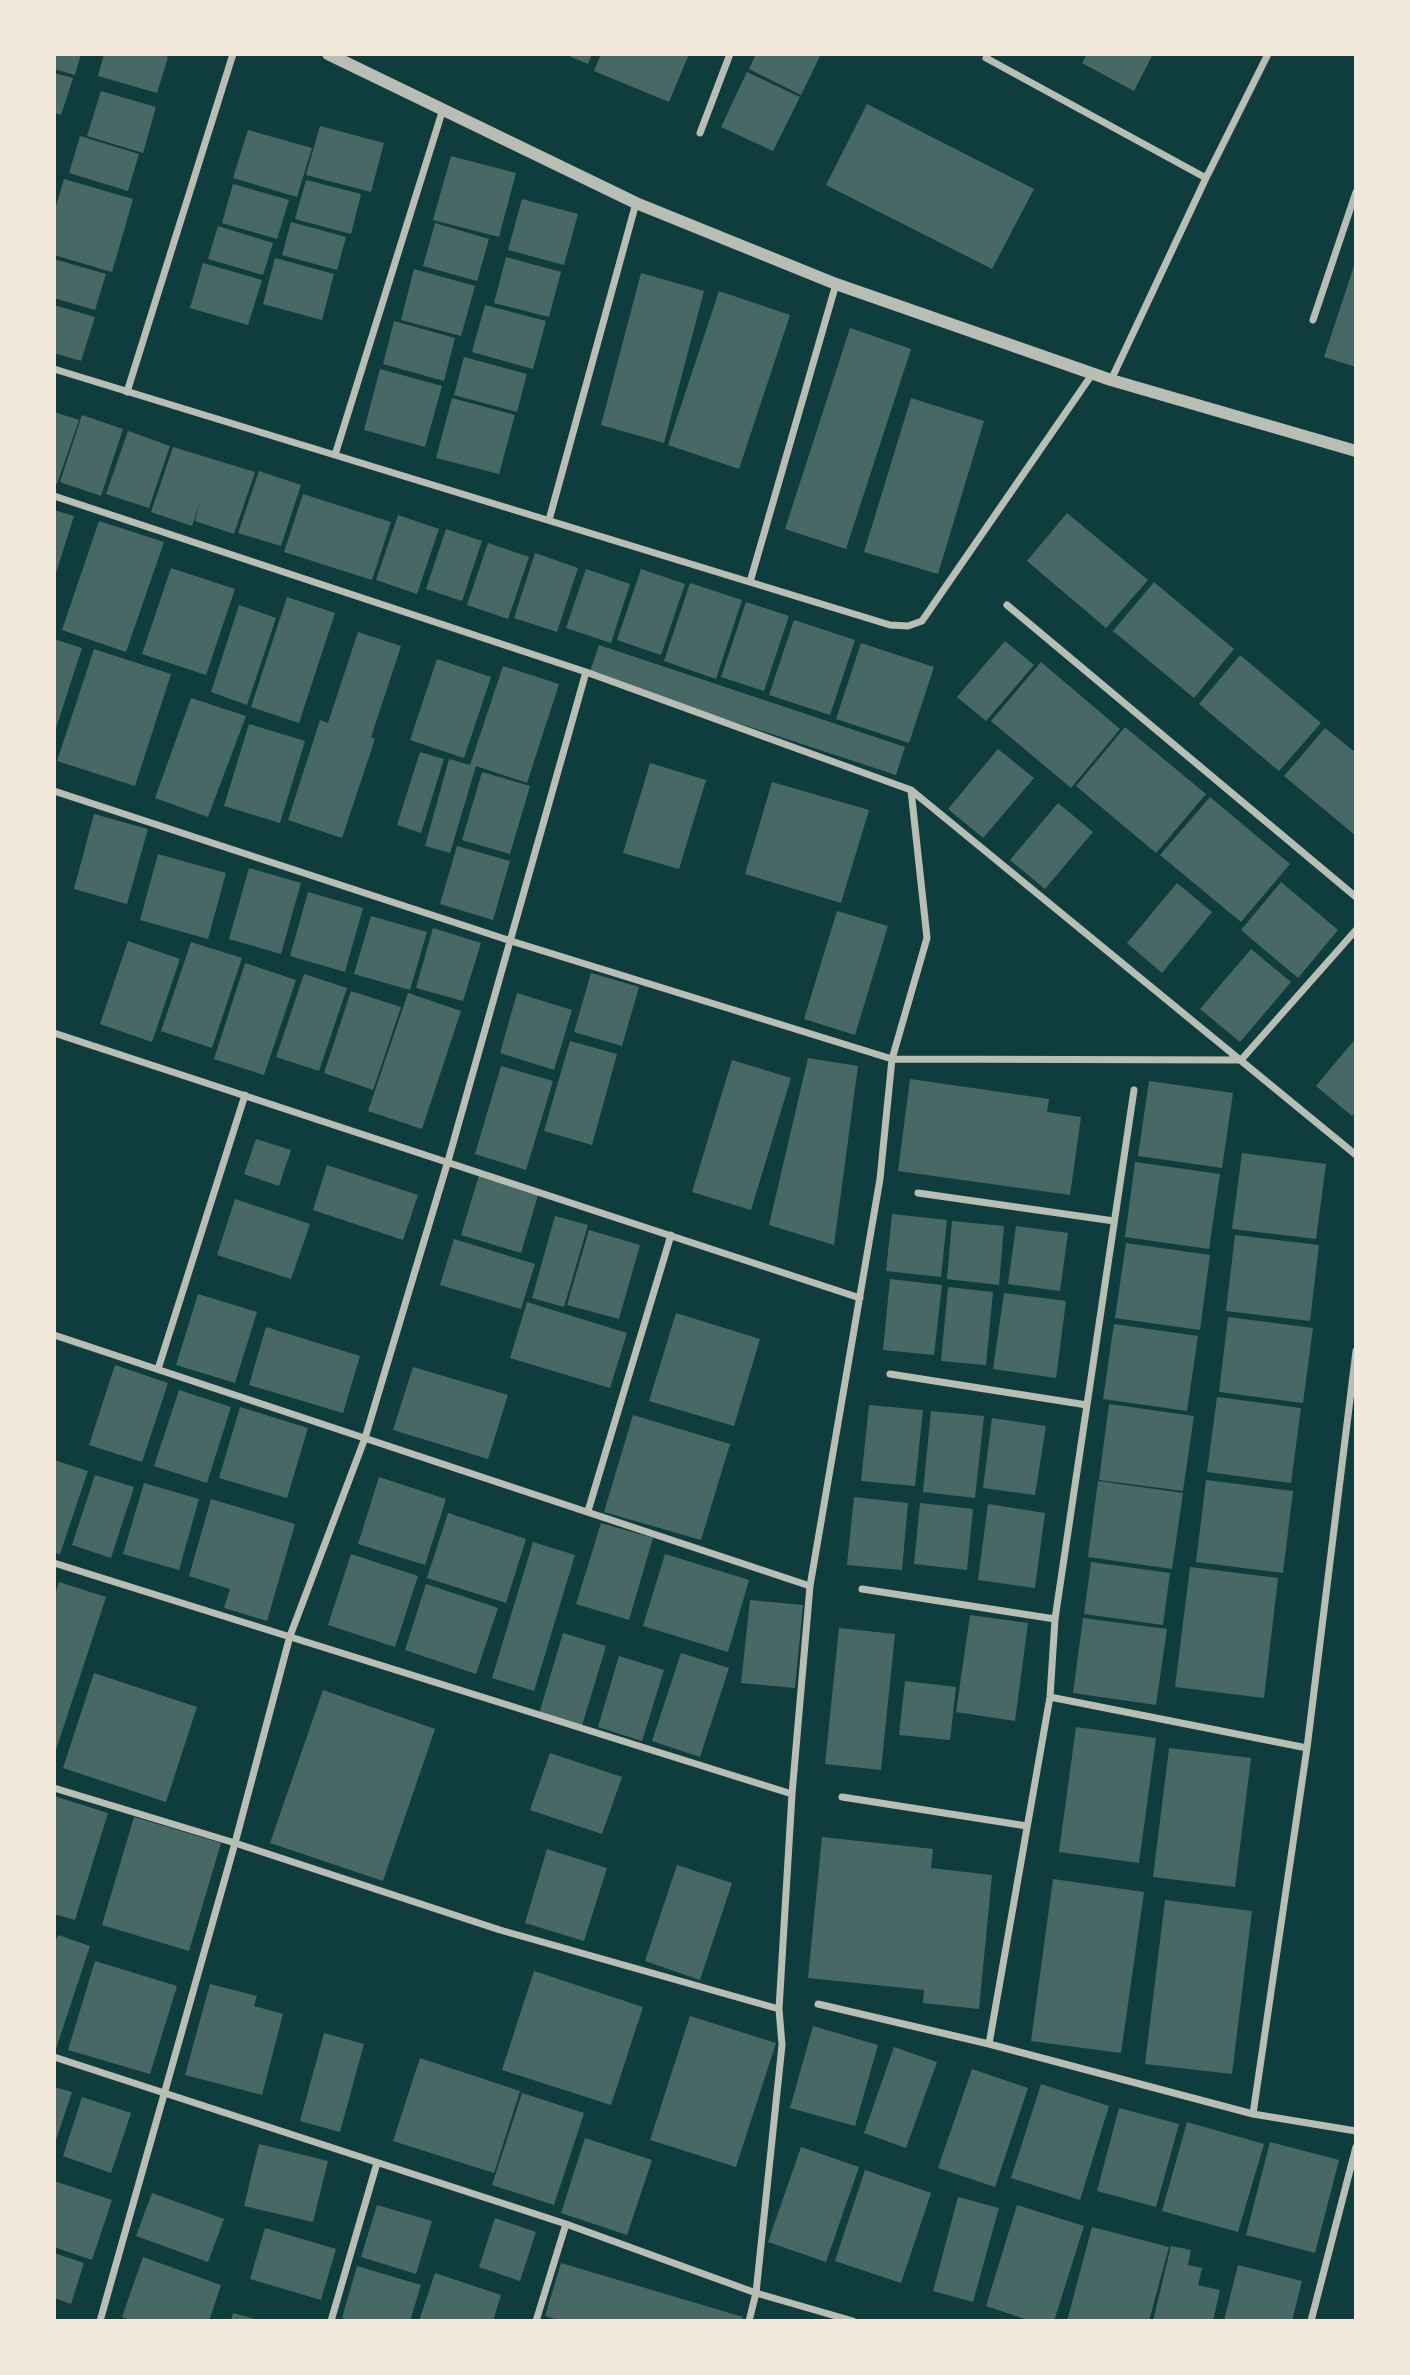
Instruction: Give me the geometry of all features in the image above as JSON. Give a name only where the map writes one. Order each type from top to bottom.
[{"type":"street","points":[[127,391],[233,54]]},
{"type":"street","points":[[328,54],[636,203],[836,284],[1111,380],[1356,451]]},
{"type":"street","points":[[700,133],[730,54]]},
{"type":"street","points":[[988,54],[986,58],[1206,178]]},
{"type":"street","points":[[1111,380],[1268,54]]},
{"type":"street","points":[[335,455],[443,109]]},
{"type":"street","points":[[1313,320],[1356,192]]},
{"type":"street","points":[[549,520],[636,203]]},
{"type":"street","points":[[750,582],[836,284]]},
{"type":"street","points":[[54,369],[890,625],[908,626],[922,621],[1093,373]]},
{"type":"street","points":[[54,496],[586,673],[911,790],[1356,1155]]},
{"type":"street","points":[[1007,605],[1356,897]]},
{"type":"street","points":[[100,2321],[235,1843],[289,1636],[365,1438],[448,1161],[586,673]]},
{"type":"street","points":[[749,2321],[756,2292],[782,2045],[779,2009],[792,1794],[810,1586],[880,1179],[892,1059],[927,938],[911,790]]},
{"type":"street","points":[[54,791],[511,941],[892,1059],[1241,1060],[1356,930]]},
{"type":"street","points":[[54,1033],[860,1298]]},
{"type":"street","points":[[989,2044],[1050,1697],[1055,1619],[1134,1090]]},
{"type":"street","points":[[158,1369],[245,1095]]},
{"type":"street","points":[[918,1193],[1114,1221]]},
{"type":"street","points":[[588,1511],[671,1235]]},
{"type":"street","points":[[54,1335],[810,1586]]},
{"type":"street","points":[[1253,2114],[1307,1748],[1356,1351]]},
{"type":"street","points":[[890,1374],[1087,1405]]},
{"type":"street","points":[[54,1563],[792,1794]]},
{"type":"street","points":[[862,1589],[1055,1619]]},
{"type":"street","points":[[1050,1697],[1307,1748]]},
{"type":"street","points":[[54,1788],[235,1843],[499,1930],[779,2009]]},
{"type":"street","points":[[842,1797],[1027,1826]]},
{"type":"street","points":[[818,2004],[989,2044],[1253,2114],[1356,2131]]},
{"type":"street","points":[[54,2057],[566,2224],[756,2292],[853,2321]]},
{"type":"street","points":[[1311,2321],[1356,2147]]},
{"type":"street","points":[[331,2321],[377,2163]]},
{"type":"street","points":[[536,2321],[566,2224]]},
{"type":"building","points":[[54,54],[81,54],[75,75],[54,69]]},
{"type":"building","points":[[104,54],[159,54],[168,57],[157,93],[98,76]]},
{"type":"building","points":[[564,54],[592,54],[588,64]]},
{"type":"building","points":[[601,54],[689,54],[669,102],[594,71]]},
{"type":"building","points":[[756,54],[821,54],[801,95],[749,69]]},
{"type":"building","points":[[1087,54],[1153,54],[1134,91],[1082,63]]},
{"type":"building","points":[[747,72],[800,97],[773,151],[721,127]]},
{"type":"building","points":[[54,73],[73,78],[61,115],[54,113]]},
{"type":"building","points":[[101,91],[156,107],[143,153],[87,136]]},
{"type":"building","points":[[867,104],[1034,189],[992,269],[826,185]]},
{"type":"building","points":[[320,126],[384,143],[371,192],[306,175]]},
{"type":"building","points":[[248,130],[312,148],[297,197],[233,178]]},
{"type":"building","points":[[80,136],[139,154],[128,191],[69,173]]},
{"type":"building","points":[[451,156],[516,173],[499,237],[433,220]]},
{"type":"building","points":[[64,179],[133,199],[112,272],[54,255],[54,213]]},
{"type":"building","points":[[306,180],[361,194],[351,234],[295,219]]},
{"type":"building","points":[[233,184],[289,200],[277,239],[222,223]]},
{"type":"building","points":[[522,199],[578,214],[564,265],[508,250]]},
{"type":"building","points":[[291,222],[346,237],[337,270],[282,255]]},
{"type":"building","points":[[435,223],[489,239],[477,281],[423,266]]},
{"type":"building","points":[[218,226],[273,243],[263,275],[208,259]]},
{"type":"building","points":[[506,257],[561,272],[549,317],[494,303]]},
{"type":"building","points":[[275,258],[334,274],[322,320],[263,304]]},
{"type":"building","points":[[54,259],[106,274],[95,310],[54,298]]},
{"type":"building","points":[[203,263],[262,280],[248,325],[190,308]]},
{"type":"building","points":[[1356,263],[1356,367],[1324,357]]},
{"type":"building","points":[[414,269],[475,286],[461,336],[401,320]]},
{"type":"building","points":[[641,273],[704,291],[664,443],[601,425]]},
{"type":"building","points":[[719,291],[790,315],[739,469],[668,445]]},
{"type":"building","points":[[54,305],[95,317],[81,361],[54,353]]},
{"type":"building","points":[[485,305],[546,321],[533,369],[472,352]]},
{"type":"building","points":[[394,321],[455,338],[444,381],[383,364]]},
{"type":"building","points":[[850,328],[911,349],[846,549],[785,529]]},
{"type":"building","points":[[464,357],[527,374],[517,412],[454,395]]},
{"type":"building","points":[[380,369],[442,386],[425,447],[364,430]]},
{"type":"building","points":[[452,398],[515,415],[499,474],[436,458]]},
{"type":"building","points":[[911,398],[984,421],[938,574],[864,552]]},
{"type":"building","points":[[54,412],[79,420],[57,484],[54,483]]},
{"type":"building","points":[[82,415],[123,429],[101,496],[60,482]]},
{"type":"building","points":[[128,431],[170,446],[149,508],[106,494]]},
{"type":"building","points":[[173,447],[255,472],[234,534],[195,521],[200,502],[192,526],[151,512]]},
{"type":"building","points":[[259,471],[301,485],[281,546],[238,533]]},
{"type":"building","points":[[303,494],[391,522],[372,580],[284,552]]},
{"type":"building","points":[[54,510],[74,516],[55,576],[54,575]]},
{"type":"building","points":[[1067,513],[1148,580],[1106,628],[1027,561]]},
{"type":"building","points":[[398,515],[439,529],[417,594],[376,580]]},
{"type":"building","points":[[99,521],[164,542],[126,652],[62,630]]},
{"type":"building","points":[[446,529],[482,541],[462,601],[426,589]]},
{"type":"building","points":[[488,543],[529,557],[508,619],[467,605]]},
{"type":"building","points":[[535,553],[578,568],[557,632],[514,618]]},
{"type":"building","points":[[171,568],[235,589],[206,675],[142,654]]},
{"type":"building","points":[[586,569],[630,584],[611,643],[566,628]]},
{"type":"building","points":[[641,569],[685,584],[661,655],[617,640]]},
{"type":"building","points":[[1154,582],[1234,649],[1194,698],[1113,631]]},
{"type":"building","points":[[690,583],[742,600],[716,679],[664,661]]},
{"type":"building","points":[[287,597],[335,613],[299,723],[251,707]]},
{"type":"building","points":[[746,602],[789,616],[764,691],[721,677]]},
{"type":"building","points":[[239,605],[276,618],[247,705],[211,692]]},
{"type":"building","points":[[794,620],[855,640],[830,715],[769,695]]},
{"type":"building","points":[[358,632],[401,646],[371,737],[375,739],[342,838],[288,820],[320,720],[328,723]]},
{"type":"building","points":[[54,639],[82,648],[55,731],[54,731]]},
{"type":"building","points":[[1005,641],[1034,665],[986,721],[957,697]]},
{"type":"building","points":[[861,643],[934,667],[909,743],[836,719]]},
{"type":"building","points":[[599,645],[905,747],[896,775],[589,674]]},
{"type":"building","points":[[94,649],[171,674],[135,786],[57,761]]},
{"type":"building","points":[[1240,655],[1321,723],[1279,771],[1199,704]]},
{"type":"building","points":[[437,659],[491,677],[464,758],[410,740]]},
{"type":"building","points":[[1041,662],[1120,729],[1071,788],[991,721]]},
{"type":"building","points":[[503,666],[559,684],[527,783],[476,766],[450,853],[425,846],[449,759],[470,765]]},
{"type":"building","points":[[191,698],[246,716],[208,817],[155,798]]},
{"type":"building","points":[[249,724],[305,741],[280,823],[224,806]]},
{"type":"building","points":[[1125,727],[1206,794],[1156,853],[1076,786]]},
{"type":"building","points":[[1325,728],[1356,753],[1356,836],[1284,776]]},
{"type":"building","points":[[998,749],[1034,778],[983,838],[948,809]]},
{"type":"building","points":[[420,752],[444,759],[421,833],[397,825]]},
{"type":"building","points":[[650,763],[706,780],[679,869],[623,853]]},
{"type":"building","points":[[482,772],[530,786],[510,854],[462,840]]},
{"type":"building","points":[[772,782],[869,810],[841,903],[745,874]]},
{"type":"building","points":[[1210,797],[1290,864],[1241,922],[1160,855]]},
{"type":"building","points":[[1058,803],[1093,832],[1045,889],[1010,860]]},
{"type":"building","points":[[94,814],[148,829],[127,904],[74,889]]},
{"type":"building","points":[[457,846],[510,861],[493,920],[440,904]]},
{"type":"building","points":[[158,854],[226,873],[208,939],[140,920]]},
{"type":"building","points":[[249,868],[301,883],[281,954],[229,939]]},
{"type":"building","points":[[1281,882],[1338,930],[1298,978],[1241,930]]},
{"type":"building","points":[[1177,883],[1212,912],[1162,973],[1127,943]]},
{"type":"building","points":[[308,892],[363,908],[345,972],[290,956]]},
{"type":"building","points":[[837,911],[888,926],[855,1035],[804,1019]]},
{"type":"building","points":[[371,916],[427,932],[410,990],[354,974]]},
{"type":"building","points":[[433,928],[481,943],[463,1001],[416,988]]},
{"type":"building","points":[[128,941],[180,959],[152,1042],[100,1024]]},
{"type":"building","points":[[191,942],[242,958],[212,1048],[161,1031]]},
{"type":"building","points":[[1251,949],[1291,982],[1240,1042],[1200,1009]]},
{"type":"building","points":[[245,963],[296,980],[264,1075],[214,1059]]},
{"type":"building","points":[[591,973],[639,987],[622,1046],[574,1032]]},
{"type":"building","points":[[304,974],[347,988],[319,1071],[276,1057]]},
{"type":"building","points":[[351,991],[401,1007],[373,1090],[324,1073]]},
{"type":"building","points":[[408,993],[461,1011],[422,1129],[368,1111]]},
{"type":"building","points":[[517,993],[572,1010],[554,1070],[500,1053]]},
{"type":"building","points":[[1356,1038],[1356,1112],[1352,1116],[1316,1086]]},
{"type":"building","points":[[570,1041],[617,1054],[592,1145],[544,1131]]},
{"type":"building","points":[[808,1058],[858,1066],[834,1245],[769,1225]]},
{"type":"building","points":[[732,1060],[791,1078],[751,1210],[692,1192]]},
{"type":"building","points":[[501,1066],[553,1081],[526,1170],[475,1154]]},
{"type":"building","points":[[910,1079],[1049,1099],[1047,1112],[1081,1117],[1070,1195],[898,1171]]},
{"type":"building","points":[[1149,1081],[1233,1093],[1222,1168],[1138,1156]]},
{"type":"building","points":[[256,1139],[291,1150],[279,1186],[244,1174]]},
{"type":"building","points":[[1242,1153],[1326,1164],[1316,1239],[1232,1229]]},
{"type":"building","points":[[1135,1162],[1220,1174],[1209,1249],[1125,1237]]},
{"type":"building","points":[[327,1165],[418,1195],[403,1240],[313,1210]]},
{"type":"building","points":[[479,1175],[539,1192],[521,1253],[461,1235]]},
{"type":"building","points":[[235,1199],[310,1224],[291,1279],[217,1255]]},
{"type":"building","points":[[892,1214],[947,1220],[941,1277],[886,1271]]},
{"type":"building","points":[[555,1216],[588,1225],[564,1307],[532,1298]]},
{"type":"building","points":[[952,1221],[1004,1226],[999,1285],[947,1279]]},
{"type":"building","points":[[1016,1226],[1068,1233],[1060,1291],[1008,1284]]},
{"type":"building","points":[[589,1230],[640,1245],[619,1319],[567,1305]]},
{"type":"building","points":[[1235,1235],[1319,1245],[1310,1321],[1226,1311]]},
{"type":"building","points":[[454,1239],[535,1264],[521,1309],[440,1285]]},
{"type":"building","points":[[1126,1243],[1210,1255],[1200,1330],[1115,1318]]},
{"type":"building","points":[[890,1279],[942,1285],[934,1355],[883,1350]]},
{"type":"building","points":[[948,1287],[993,1292],[986,1365],[941,1361]]},
{"type":"building","points":[[1004,1293],[1066,1301],[1056,1378],[993,1369]]},
{"type":"building","points":[[198,1294],[257,1312],[235,1383],[176,1365]]},
{"type":"building","points":[[527,1302],[627,1333],[610,1388],[510,1358]]},
{"type":"building","points":[[676,1313],[760,1339],[734,1426],[649,1401]]},
{"type":"building","points":[[1228,1317],[1313,1328],[1303,1403],[1219,1392]]},
{"type":"building","points":[[1114,1324],[1198,1336],[1187,1411],[1103,1399]]},
{"type":"building","points":[[266,1327],[360,1356],[343,1413],[249,1385]]},
{"type":"building","points":[[115,1365],[168,1383],[142,1462],[89,1445]]},
{"type":"building","points":[[413,1367],[508,1395],[488,1459],[393,1430]]},
{"type":"building","points":[[179,1390],[231,1407],[207,1483],[154,1466]]},
{"type":"building","points":[[1217,1397],[1301,1408],[1291,1483],[1207,1472]]},
{"type":"building","points":[[1109,1404],[1194,1416],[1183,1491],[1099,1480]]},
{"type":"building","points":[[869,1405],[923,1410],[915,1486],[861,1481]]},
{"type":"building","points":[[240,1407],[308,1428],[287,1498],[219,1478]]},
{"type":"building","points":[[931,1411],[984,1416],[975,1498],[923,1492]]},
{"type":"building","points":[[633,1415],[730,1444],[701,1540],[604,1512]]},
{"type":"building","points":[[992,1418],[1046,1426],[1035,1495],[983,1488]]},
{"type":"building","points":[[54,1460],[88,1471],[60,1554],[54,1553]]},
{"type":"building","points":[[95,1475],[134,1487],[111,1558],[72,1545]]},
{"type":"building","points":[[379,1477],[446,1499],[425,1565],[358,1544]]},
{"type":"building","points":[[1206,1480],[1293,1491],[1283,1573],[1196,1562]]},
{"type":"building","points":[[1098,1481],[1183,1493],[1172,1569],[1088,1557]]},
{"type":"building","points":[[144,1483],[199,1499],[179,1570],[123,1554]]},
{"type":"building","points":[[854,1497],[908,1503],[902,1570],[847,1565]]},
{"type":"building","points":[[211,1499],[295,1524],[267,1621],[224,1608],[230,1589],[189,1576]]},
{"type":"building","points":[[920,1503],[973,1509],[967,1570],[914,1564]]},
{"type":"building","points":[[988,1504],[1045,1513],[1035,1588],[978,1580]]},
{"type":"building","points":[[448,1513],[526,1539],[506,1603],[427,1578]]},
{"type":"building","points":[[601,1523],[653,1538],[629,1620],[576,1604]]},
{"type":"building","points":[[533,1542],[575,1555],[534,1691],[492,1678]]},
{"type":"building","points":[[351,1554],[418,1576],[395,1647],[328,1625]]},
{"type":"building","points":[[665,1554],[749,1580],[728,1652],[643,1626]]},
{"type":"building","points":[[1091,1562],[1170,1573],[1163,1625],[1084,1614]]},
{"type":"building","points":[[1190,1567],[1278,1578],[1264,1698],[1175,1687]]},
{"type":"building","points":[[59,1582],[106,1597],[55,1753],[54,1598]]},
{"type":"building","points":[[426,1584],[498,1608],[476,1674],[405,1650]]},
{"type":"building","points":[[750,1600],[803,1605],[795,1688],[741,1683]]},
{"type":"building","points":[[970,1615],[1028,1623],[1015,1721],[956,1712]]},
{"type":"building","points":[[1083,1618],[1167,1629],[1156,1705],[1073,1693]]},
{"type":"building","points":[[839,1628],[895,1634],[881,1770],[825,1764]]},
{"type":"building","points":[[563,1633],[606,1646],[582,1726],[539,1714]]},
{"type":"building","points":[[681,1653],[729,1668],[700,1757],[652,1741]]},
{"type":"building","points":[[619,1656],[664,1670],[642,1741],[598,1727]]},
{"type":"building","points":[[94,1673],[197,1707],[166,1802],[63,1768]]},
{"type":"building","points":[[905,1681],[956,1687],[950,1740],[899,1735]]},
{"type":"building","points":[[323,1690],[435,1729],[383,1881],[270,1843]]},
{"type":"building","points":[[1076,1727],[1156,1738],[1139,1863],[1059,1852]]},
{"type":"building","points":[[1169,1748],[1251,1758],[1235,1887],[1153,1877]]},
{"type":"building","points":[[550,1753],[622,1777],[602,1834],[530,1810]]},
{"type":"building","points":[[54,1796],[108,1813],[75,1920],[54,1914]]},
{"type":"building","points":[[134,1817],[221,1843],[189,1951],[102,1925]]},
{"type":"building","points":[[822,1837],[933,1849],[931,1868],[992,1875],[979,2009],[923,2003],[924,1990],[808,1978]]},
{"type":"building","points":[[547,1849],[607,1868],[584,1941],[525,1923]]},
{"type":"building","points":[[677,1865],[732,1883],[700,1980],[645,1961]]},
{"type":"building","points":[[1053,1879],[1144,1892],[1121,2053],[1031,2041]]},
{"type":"building","points":[[1165,1900],[1252,1911],[1232,2074],[1145,2064]]},
{"type":"building","points":[[58,1935],[90,1946],[55,2052],[54,1945]]},
{"type":"building","points":[[95,1961],[177,1986],[150,2074],[68,2050]]},
{"type":"building","points":[[534,1971],[643,2007],[611,2105],[502,2070]]},
{"type":"building","points":[[210,1984],[257,1996],[254,2006],[283,2014],[262,2095],[185,2075]]},
{"type":"building","points":[[690,2016],[776,2043],[736,2167],[650,2140]]},
{"type":"building","points":[[813,2026],[878,2045],[855,2126],[790,2108]]},
{"type":"building","points":[[324,2033],[364,2044],[340,2132],[300,2121]]},
{"type":"building","points":[[894,2047],[937,2062],[906,2148],[864,2133]]},
{"type":"building","points":[[420,2058],[520,2091],[494,2173],[393,2141]]},
{"type":"building","points":[[972,2069],[1028,2088],[995,2187],[938,2168]]},
{"type":"building","points":[[1041,2084],[1109,2106],[1080,2200],[1011,2178]]},
{"type":"building","points":[[54,2087],[72,2092],[55,2143],[54,2143]]},
{"type":"building","points":[[522,2093],[584,2113],[554,2205],[492,2185]]},
{"type":"building","points":[[82,2097],[131,2113],[111,2173],[63,2156]]},
{"type":"building","points":[[1119,2108],[1179,2124],[1156,2207],[1097,2191]]},
{"type":"building","points":[[1187,2122],[1264,2144],[1238,2232],[1162,2211]]},
{"type":"building","points":[[585,2138],[652,2160],[627,2235],[561,2213]]},
{"type":"building","points":[[1270,2142],[1339,2160],[1315,2253],[1246,2235]]},
{"type":"building","points":[[259,2144],[328,2161],[313,2222],[244,2206]]},
{"type":"building","points":[[801,2147],[859,2167],[826,2262],[768,2242]]},
{"type":"building","points":[[865,2170],[931,2193],[901,2283],[835,2261]]},
{"type":"building","points":[[54,2181],[112,2200],[92,2260],[54,2247]]},
{"type":"building","points":[[152,2193],[224,2219],[208,2262],[136,2236]]},
{"type":"building","points":[[958,2197],[999,2208],[973,2302],[933,2291]]},
{"type":"building","points":[[377,2205],[432,2221],[416,2274],[361,2257]]},
{"type":"building","points":[[1017,2205],[1084,2226],[1054,2321],[1031,2321],[986,2306]]},
{"type":"building","points":[[495,2218],[536,2232],[520,2281],[479,2267]]},
{"type":"building","points":[[1092,2227],[1169,2247],[1149,2321],[1067,2321]]},
{"type":"building","points":[[265,2228],[336,2249],[321,2300],[250,2279]]},
{"type":"building","points":[[1171,2246],[1191,2250],[1188,2265],[1202,2268],[1198,2285],[1220,2290],[1213,2321],[1153,2321]]},
{"type":"building","points":[[54,2253],[84,2263],[71,2304],[54,2298]]},
{"type":"building","points":[[143,2257],[221,2285],[209,2321],[133,2321],[122,2317]]},
{"type":"building","points":[[561,2263],[743,2317],[742,2321],[563,2321],[545,2316]]},
{"type":"building","points":[[1238,2265],[1302,2281],[1292,2321],[1224,2321]]},
{"type":"building","points":[[357,2266],[421,2285],[410,2321],[352,2321],[342,2318]]},
{"type":"building","points":[[435,2273],[501,2295],[493,2321],[419,2321]]},
{"type":"building","points":[[233,2313],[258,2320],[258,2321],[231,2321]]}]
